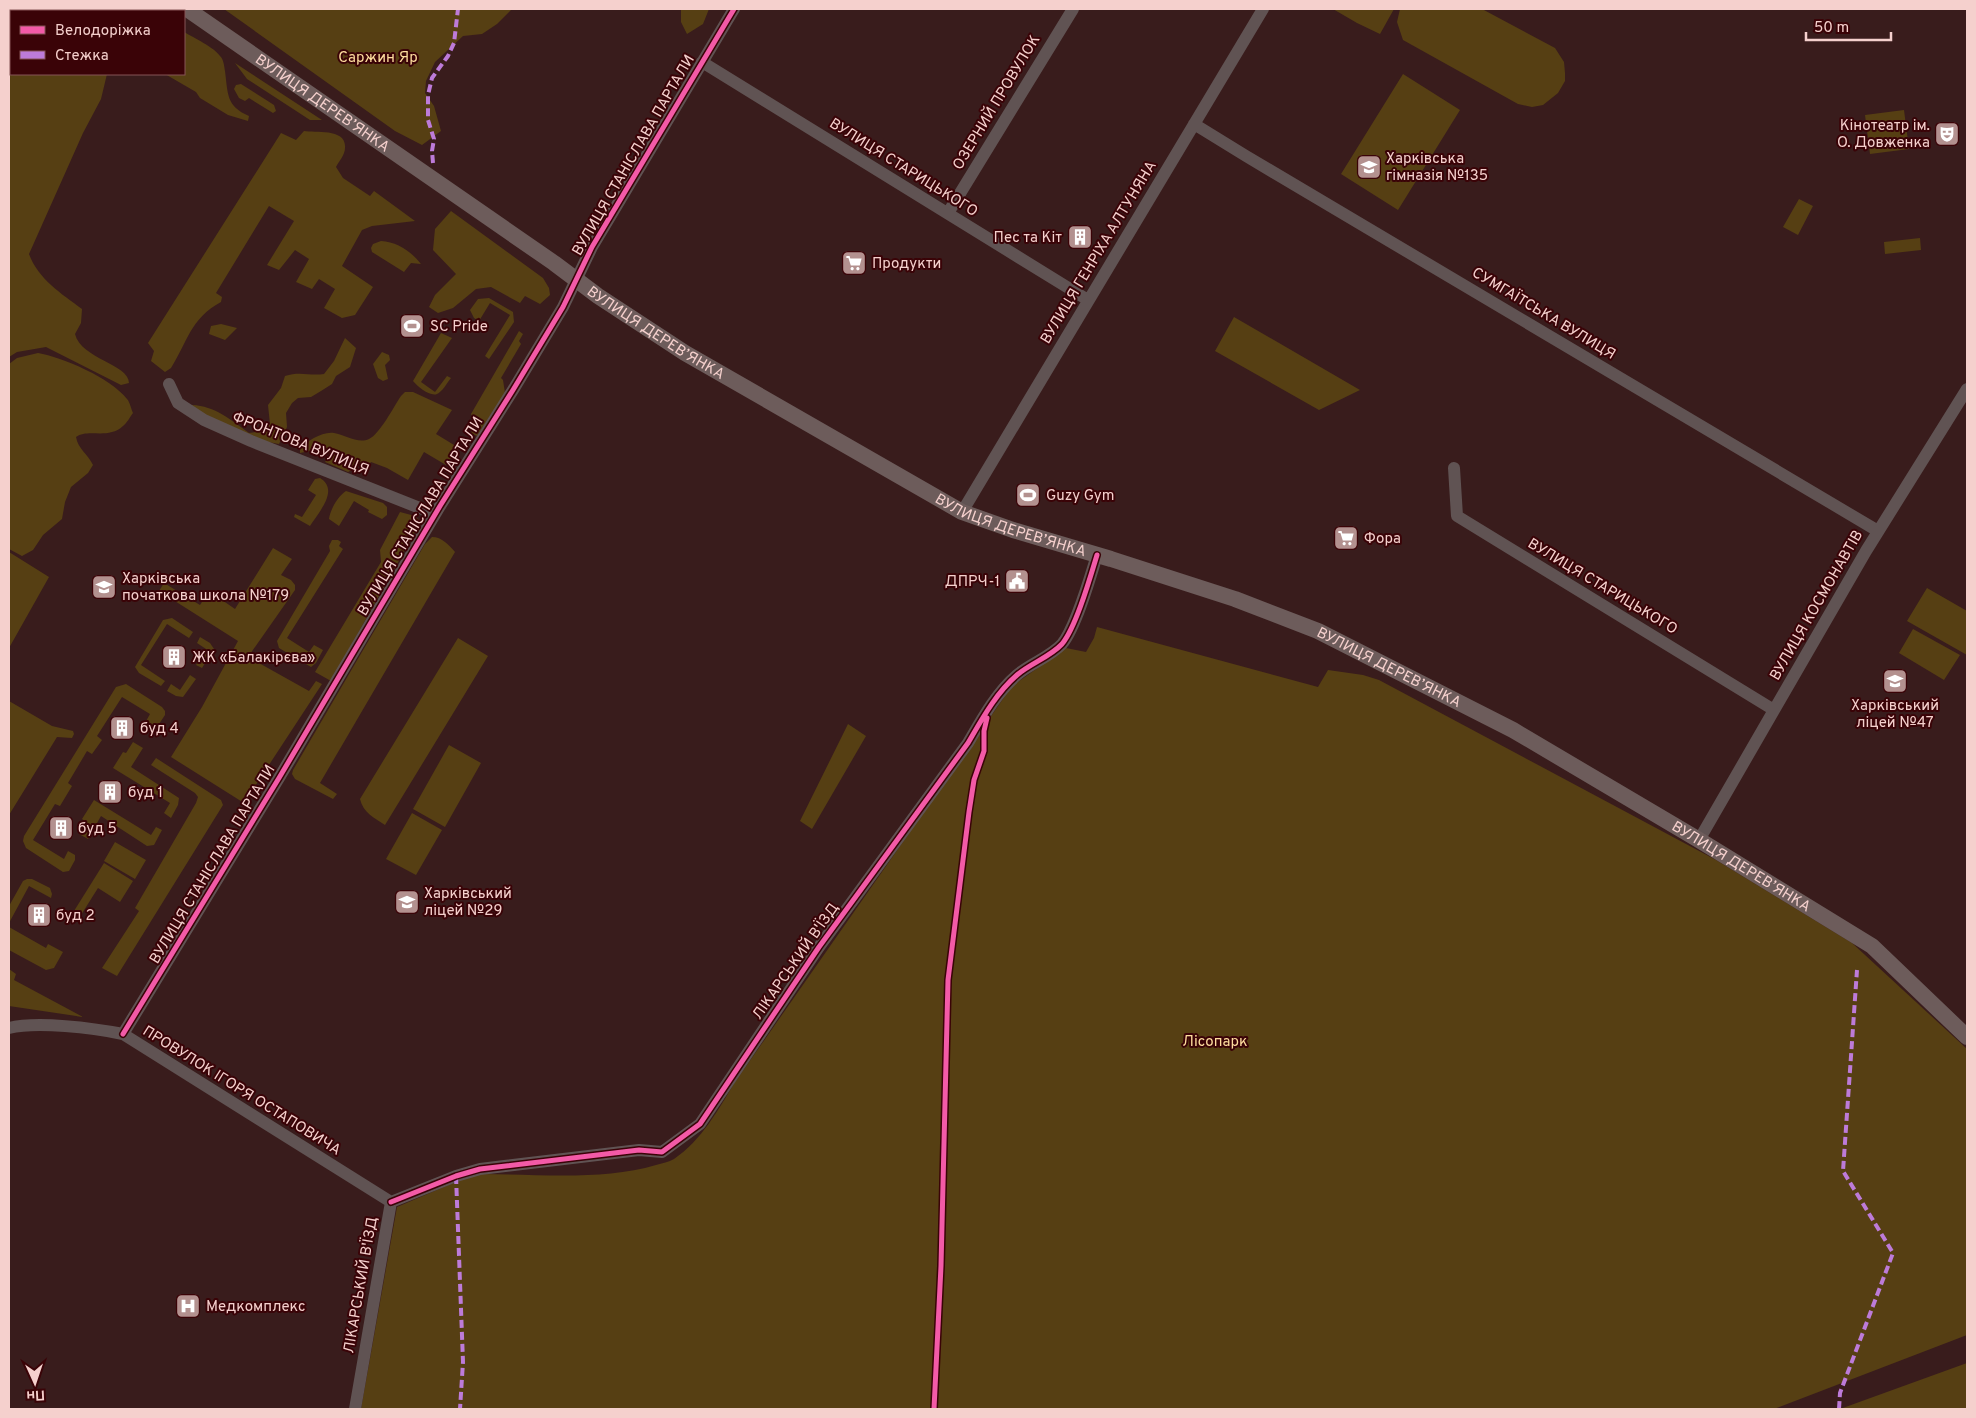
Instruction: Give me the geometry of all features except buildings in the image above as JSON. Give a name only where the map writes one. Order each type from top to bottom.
[{"type":"main road","name":"ВУЛИЦЯ ДЕРЕВ’ЯНКА","points":[[187,9],[598,296],[685,353],[962,512],[1013,530],[1235,599],[1318,631],[1513,730],[1699,840],[1872,946],[1967,1037]]},
{"type":"street","name":"ВУЛИЦЯ СТАНІСЛАВА ПАРТАЛИ","points":[[123,1034],[280,778],[435,514],[518,382],[563,306],[592,247],[734,9]]},
{"type":"street","name":"ОЗЕРНИЙ ПРОВУЛОК","points":[[948,213],[1072,9]]},
{"type":"street","name":"ВУЛИЦЯ ГЕНРІХА АЛТУНЯНА","points":[[962,512],[1263,9]]},
{"type":"street","name":"ВУЛИЦЯ СТАРИЦЬКОГО","points":[[702,62],[1088,300]]},
{"type":"street","name":"СУМГАЇТСЬКА ВУЛИЦЯ","points":[[1194,124],[1878,531]]},
{"type":"street","name":"ФРОНТОВА ВУЛИЦЯ","points":[[169,384],[178,403],[204,420],[251,441],[435,514]]},
{"type":"street","name":"ВУЛИЦЯ КОСМОНАВТІВ","points":[[1699,840],[1878,531],[1967,389]]},
{"type":"street","name":"ВУЛИЦЯ СТАРИЦЬКОГО","points":[[1454,468],[1457,516],[1774,710]]},
{"type":"street","name":"ЛІКАРСЬКИЙ В'ЇЗД","points":[[355,1409],[391,1202],[456,1176],[480,1169],[639,1150],[662,1152],[700,1124],[819,947],[968,743],[985,714],[1008,683],[1025,668],[1062,644],[1077,614],[1097,555]]},
{"type":"street","name":"ПРОВУЛОК ІГОРЯ ОСТАПОВИЧА","points":[[9,1028],[24,1026],[88,1028],[123,1034],[391,1202]]},
{"type":"green space","points":[[9,9],[149,9],[150,10],[10,10],[10,75],[107,75],[101,99],[83,133],[29,254],[44,278],[82,309],[81,323],[75,334],[79,343],[86,350],[121,371],[127,376],[129,383],[121,385],[46,347],[17,352],[9,357]]},
{"type":"green space","name":"Саржин Яр","points":[[224,9],[512,9],[497,24],[482,34],[463,36],[435,62],[426,81],[425,93],[434,106],[441,131],[422,145],[395,131]]},
{"type":"green space","points":[[681,9],[709,9],[703,24],[687,34],[681,22]]},
{"type":"green space","points":[[1333,9],[1394,9],[1380,34]]},
{"type":"green space","points":[[1400,9],[1482,9],[1555,48],[1564,62],[1565,81],[1558,93],[1543,105],[1532,107],[1518,104],[1403,40],[1397,22]]},
{"type":"green space","points":[[185,33],[209,46],[221,58],[232,103],[241,112],[249,116],[248,121],[228,115],[200,98],[196,92],[167,75],[185,75]]},
{"type":"green space","points":[[235,63],[322,120],[310,120],[247,79]]},
{"type":"green space","points":[[1403,74],[1460,110],[1398,210],[1341,174]]},
{"type":"green space","points":[[241,84],[274,105],[276,111],[273,113],[249,98],[245,101],[239,98],[234,89],[236,85]]},
{"type":"green space","points":[[1904,110],[1909,149],[1870,154],[1865,115]]},
{"type":"green space","points":[[304,131],[336,134],[341,137],[344,142],[345,151],[336,167],[343,178],[370,196],[374,191],[415,221],[372,226],[362,230],[342,266],[373,287],[355,315],[342,318],[324,308],[335,289],[319,279],[312,289],[296,282],[309,259],[295,250],[279,270],[267,265],[294,221],[269,206],[216,293],[222,297],[221,302],[202,316],[196,323],[171,368],[165,372],[151,361],[154,351],[148,343],[281,133],[296,140]]},
{"type":"green space","points":[[1799,199],[1813,206],[1798,235],[1783,227]]},
{"type":"green space","points":[[451,211],[543,278],[549,288],[550,295],[540,304],[525,296],[520,303],[491,287],[476,289],[453,308],[438,313],[429,307],[435,295],[456,274],[433,250],[435,229]]},
{"type":"green space","points":[[1920,238],[1921,250],[1885,254],[1884,242]]},
{"type":"green space","points":[[381,241],[393,243],[403,248],[421,264],[411,263],[404,272],[372,252],[373,244]]},
{"type":"green space","points":[[489,298],[513,312],[514,322],[489,359],[485,356],[510,315],[490,303],[479,321],[474,318],[470,310],[478,299]]},
{"type":"green space","points":[[1234,317],[1360,390],[1319,410],[1215,351]]},
{"type":"green space","points":[[221,324],[237,328],[225,340],[209,334],[211,326]]},
{"type":"green space","points":[[519,331],[523,334],[519,341],[521,344],[501,378],[505,393],[477,436],[471,433],[475,422],[471,414]]},
{"type":"green space","points":[[441,333],[452,338],[421,382],[435,392],[447,376],[451,378],[441,391],[434,395],[424,391],[413,381]]},
{"type":"green space","points":[[345,338],[356,348],[350,367],[336,376],[332,384],[321,391],[311,397],[298,398],[292,403],[286,413],[287,427],[279,444],[257,440],[191,408],[192,405],[200,406],[215,411],[249,433],[263,431],[270,424],[268,405],[281,388],[285,376],[324,374],[334,361]]},
{"type":"green space","points":[[382,352],[389,355],[390,360],[385,365],[388,379],[383,381],[378,378],[373,364]]},
{"type":"green space","points":[[38,353],[60,359],[98,376],[120,391],[128,400],[133,413],[126,423],[117,430],[105,433],[86,433],[76,437],[79,445],[93,465],[88,473],[71,487],[65,502],[62,519],[43,535],[33,550],[22,556],[9,549],[9,364],[17,358]]},
{"type":"green space","points":[[405,392],[413,392],[452,410],[436,434],[459,448],[446,465],[424,452],[408,480],[387,468],[371,462],[367,467],[356,462],[352,470],[348,472],[325,462],[331,454],[314,450],[300,453],[300,448],[303,445],[325,434],[334,433],[360,440],[369,439],[382,426]]},
{"type":"green space","points":[[320,478],[326,483],[328,495],[326,502],[310,526],[294,517],[295,514],[302,517],[316,495],[308,490],[315,479]]},
{"type":"green space","points":[[346,491],[383,503],[387,507],[387,515],[382,519],[368,512],[369,510],[354,501],[339,526],[329,519],[337,500]]},
{"type":"green space","points":[[400,512],[415,516],[419,520],[419,525],[331,681],[315,672],[381,562],[380,550]]},
{"type":"green space","points":[[432,537],[442,540],[455,552],[320,783],[337,794],[333,799],[295,779],[292,774],[293,770],[425,544]]},
{"type":"green space","points":[[332,540],[341,542],[339,546],[343,549],[287,638],[309,652],[314,645],[323,650],[316,663],[311,667],[279,648],[277,641],[330,551],[329,546]]},
{"type":"green space","points":[[273,548],[292,559],[281,575],[291,580],[295,585],[295,590],[248,657],[309,691],[316,681],[322,684],[244,803],[171,757],[202,707],[238,641],[159,591],[164,583],[200,605],[209,591],[235,609]]},
{"type":"green space","points":[[9,552],[49,577],[9,648]]},
{"type":"green space","points":[[1927,588],[1967,611],[1967,655],[1907,621]]},
{"type":"green space","points":[[172,618],[193,632],[189,638],[167,624],[141,665],[165,681],[161,686],[139,673],[135,667],[163,620]]},
{"type":"green space","name":"Лісопарк","points":[[1097,627],[1318,687],[1328,670],[1363,675],[1379,680],[1716,860],[1852,943],[1967,1049],[1967,1335],[1774,1409],[361,1409],[397,1207],[465,1178],[481,1174],[570,1176],[614,1173],[668,1162],[684,1151],[709,1124],[735,1082],[1012,686],[1066,648],[1086,652],[1094,638]]},
{"type":"green space","points":[[1913,629],[1960,655],[1944,680],[1899,653]]},
{"type":"green space","points":[[200,637],[210,643],[214,649],[202,668],[196,665],[206,649],[197,643]]},
{"type":"green space","points":[[458,638],[488,656],[385,825],[367,812],[360,799]]},
{"type":"green space","points":[[190,675],[196,679],[183,697],[176,696],[167,691],[171,684],[180,690]]},
{"type":"green space","points":[[126,684],[162,707],[165,715],[155,730],[145,723],[150,714],[122,697],[97,736],[102,740],[92,754],[87,751],[68,783],[72,786],[60,806],[55,804],[33,840],[64,859],[68,851],[75,855],[75,860],[69,871],[63,872],[26,848],[23,841],[24,836],[116,687]]},
{"type":"green space","points":[[9,701],[52,726],[73,731],[74,734],[72,738],[57,737],[9,815]]},
{"type":"green space","points":[[848,724],[866,736],[812,829],[800,821]]},
{"type":"green space","points":[[133,742],[143,748],[131,767],[179,798],[178,805],[171,818],[164,813],[170,803],[113,768],[123,752],[126,753]]},
{"type":"green space","points":[[449,745],[481,763],[445,827],[413,809]]},
{"type":"green space","points":[[156,758],[221,800],[223,805],[117,976],[102,968],[139,911],[135,908],[198,797],[195,793],[151,765]]},
{"type":"green space","points":[[94,800],[151,835],[156,827],[162,830],[154,845],[147,846],[101,816],[88,839],[79,834],[86,822],[82,819]]},
{"type":"green space","points":[[412,813],[442,830],[416,875],[386,859]]},
{"type":"green space","points":[[115,842],[146,860],[135,879],[104,861]]},
{"type":"green space","points":[[104,863],[133,881],[120,902],[98,888],[81,915],[74,911]]},
{"type":"green space","points":[[32,879],[50,888],[51,898],[29,886],[9,923],[9,906],[23,881]]},
{"type":"green space","points":[[9,927],[46,948],[48,944],[63,952],[54,968],[46,970],[9,950]]},
{"type":"green space","points":[[9,969],[16,974],[14,980],[83,1017],[9,1006]]},
{"type":"green space","points":[[1967,1363],[1967,1409],[1840,1409]]},
{"type":"marked path","points":[[433,163],[434,139],[428,120],[428,95],[432,78],[448,56],[454,43],[458,9]]},
{"type":"marked path","points":[[1839,1409],[1840,1393],[1893,1253],[1843,1171],[1857,970]]},
{"type":"marked path","points":[[456,1176],[463,1362],[460,1409]]},
{"type":"cycle path","points":[[123,1034],[279,778],[440,506],[563,307],[592,247],[734,9]]},
{"type":"cycle path","points":[[391,1202],[456,1176],[480,1169],[639,1150],[662,1152],[700,1124],[819,947],[968,743],[996,698],[1017,675],[1052,653],[1062,644],[1072,626],[1087,589],[1097,555]]},
{"type":"cycle path","points":[[934,1409],[941,1266],[948,980],[969,812],[974,780],[984,751],[984,731],[987,718]]},
{"type":"place","name":"Кінотеатр ім. О. Довженка","points":[[1947,134]]},
{"type":"place","name":"Харківська гімназія №135","points":[[1369,167]]},
{"type":"place","name":"Пес та Кіт","points":[[1080,237]]},
{"type":"place","name":"Продукти","points":[[854,263]]},
{"type":"place","name":"SC Pride","points":[[412,326]]},
{"type":"place","name":"Guzy Gym","points":[[1028,495]]},
{"type":"place","name":"Фора","points":[[1346,538]]},
{"type":"place","name":"ДПРЧ-1","points":[[1017,581]]},
{"type":"place","name":"Харківська початкова школа №179","points":[[104,587]]},
{"type":"place","name":"ЖК «Балакірєва»","points":[[174,657]]},
{"type":"place","name":"Харківський ліцей №47","points":[[1895,681]]},
{"type":"place","name":"буд 4","points":[[122,728]]},
{"type":"place","name":"буд 1","points":[[110,792]]},
{"type":"place","name":"буд 5","points":[[61,828]]},
{"type":"place","name":"Харківський ліцей №29","points":[[407,902]]},
{"type":"place","name":"буд 2","points":[[39,915]]},
{"type":"place","name":"Медкомплекс","points":[[188,1306]]}]
